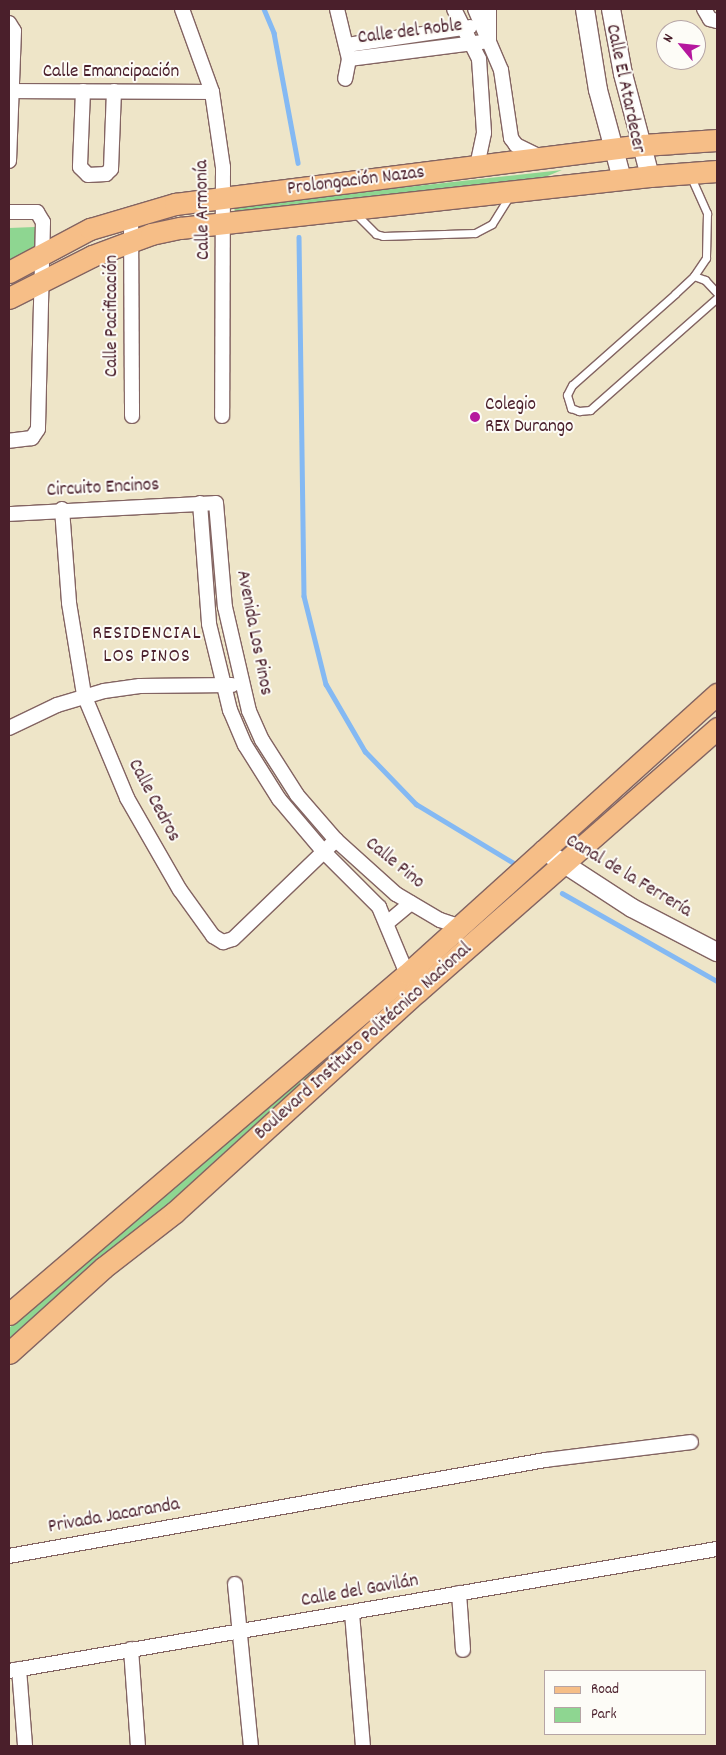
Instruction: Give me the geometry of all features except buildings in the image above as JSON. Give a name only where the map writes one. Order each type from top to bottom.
[{"type":"main road","name":"Prolongación Nazas","points":[[9,272],[43,252],[90,229],[175,204],[643,145],[717,140]]},
{"type":"main road","name":"Prolongación Nazas","points":[[9,298],[41,279],[131,240],[180,228],[510,194],[650,176],[717,172]]},
{"type":"main road","name":"Boulevard Instituto Politécnico Nacional","points":[[9,1314],[407,974],[717,694]]},
{"type":"main road","name":"Boulevard Instituto Politécnico Nacional","points":[[9,1353],[103,1268],[175,1212],[417,992],[717,728]]},
{"type":"main road","points":[[407,974],[417,992]]},
{"type":"street","name":"Calle Armonía","points":[[182,9],[212,92],[220,128],[225,222],[222,416]]},
{"type":"street","name":"Calle del Roble","points":[[337,9],[349,60],[489,40],[489,9]]},
{"type":"street","points":[[454,9],[462,28],[473,43],[479,59],[483,88],[484,133],[477,167]]},
{"type":"street","points":[[475,9],[501,70],[502,86],[512,138],[527,153],[545,158]]},
{"type":"street","name":"Calle El Atardecer","points":[[585,9],[598,90],[622,179]]},
{"type":"street","name":"Calle El Atardecer","points":[[611,9],[623,74],[650,176]]},
{"type":"street","points":[[9,23],[14,31],[10,91],[9,161]]},
{"type":"street","name":"Calle del Roble","points":[[347,45],[483,26]]},
{"type":"street","points":[[345,79],[349,60]]},
{"type":"street","points":[[483,88],[502,86]]},
{"type":"street","name":"Calle Emancipación","points":[[10,91],[212,92]]},
{"type":"street","points":[[83,92],[80,167],[88,175],[106,174],[111,169],[114,92]]},
{"type":"street","points":[[9,212],[33,211],[40,215],[43,222],[38,429],[32,438],[9,440]]},
{"type":"street","name":"Calle Pacificación","points":[[131,216],[132,416]]},
{"type":"street","name":"Circuito Encinos","points":[[9,514],[62,509],[200,502]]},
{"type":"street","name":"Avenida Los Pinos","points":[[324,852],[279,799],[260,771],[230,710],[223,685],[204,589],[200,502],[216,503],[217,506],[225,606],[248,711],[277,765],[297,795],[336,840]]},
{"type":"street","name":"Calle Cedros","points":[[62,509],[69,603],[84,695],[127,798],[180,890],[217,940],[233,939],[336,840]]},
{"type":"street","points":[[9,728],[84,695],[140,686],[242,684]]},
{"type":"street","name":"Calle Pino","points":[[336,840],[376,878],[411,903],[458,926]]},
{"type":"street","name":"Canal de la Ferrería","points":[[544,850],[562,864],[632,908],[717,952]]},
{"type":"street","name":"Calle Pino","points":[[324,852],[363,888],[387,923],[407,974]]},
{"type":"street","points":[[363,888],[376,878]]},
{"type":"street","points":[[387,923],[411,903]]},
{"type":"street","name":"Privada Jacaranda","points":[[9,1556],[545,1460],[691,1442]]},
{"type":"street","name":"Calle del Gavilán","points":[[14,1670],[717,1549]]},
{"type":"street","points":[[235,1584],[251,1746]]},
{"type":"street","points":[[459,1593],[463,1650]]},
{"type":"street","points":[[352,1613],[363,1746]]},
{"type":"street","points":[[132,1649],[138,1746]]},
{"type":"street","points":[[14,1670],[25,1746]]},
{"type":"lane","points":[[689,173],[707,213],[709,237],[706,258],[694,276],[572,385],[567,395],[572,408],[579,411],[590,410],[717,298]]},
{"type":"lane","points":[[352,210],[376,234],[383,236],[475,233],[492,224],[510,194]]},
{"type":"lane","points":[[709,237],[717,233]]},
{"type":"lane","points":[[694,276],[705,280],[717,293]]},
{"type":"green space","points":[[562,170],[538,180],[235,213],[234,206]]},
{"type":"green space","points":[[35,227],[35,253],[9,267],[9,228]]},
{"type":"green space","points":[[386,1000],[394,1009],[9,1348],[9,1328]]},
{"type":"waterway","points":[[264,9],[274,33],[298,163]]},
{"type":"waterway","points":[[299,237],[304,596],[326,684],[365,751],[416,804],[517,865]]},
{"type":"waterway","points":[[562,893],[717,981]]},
{"type":"place","name":"Colegio REX Durango","points":[[475,417]]},
{"type":"district","name":"RESIDENCIAL LOS PINOS","points":[[147,646]]}]
